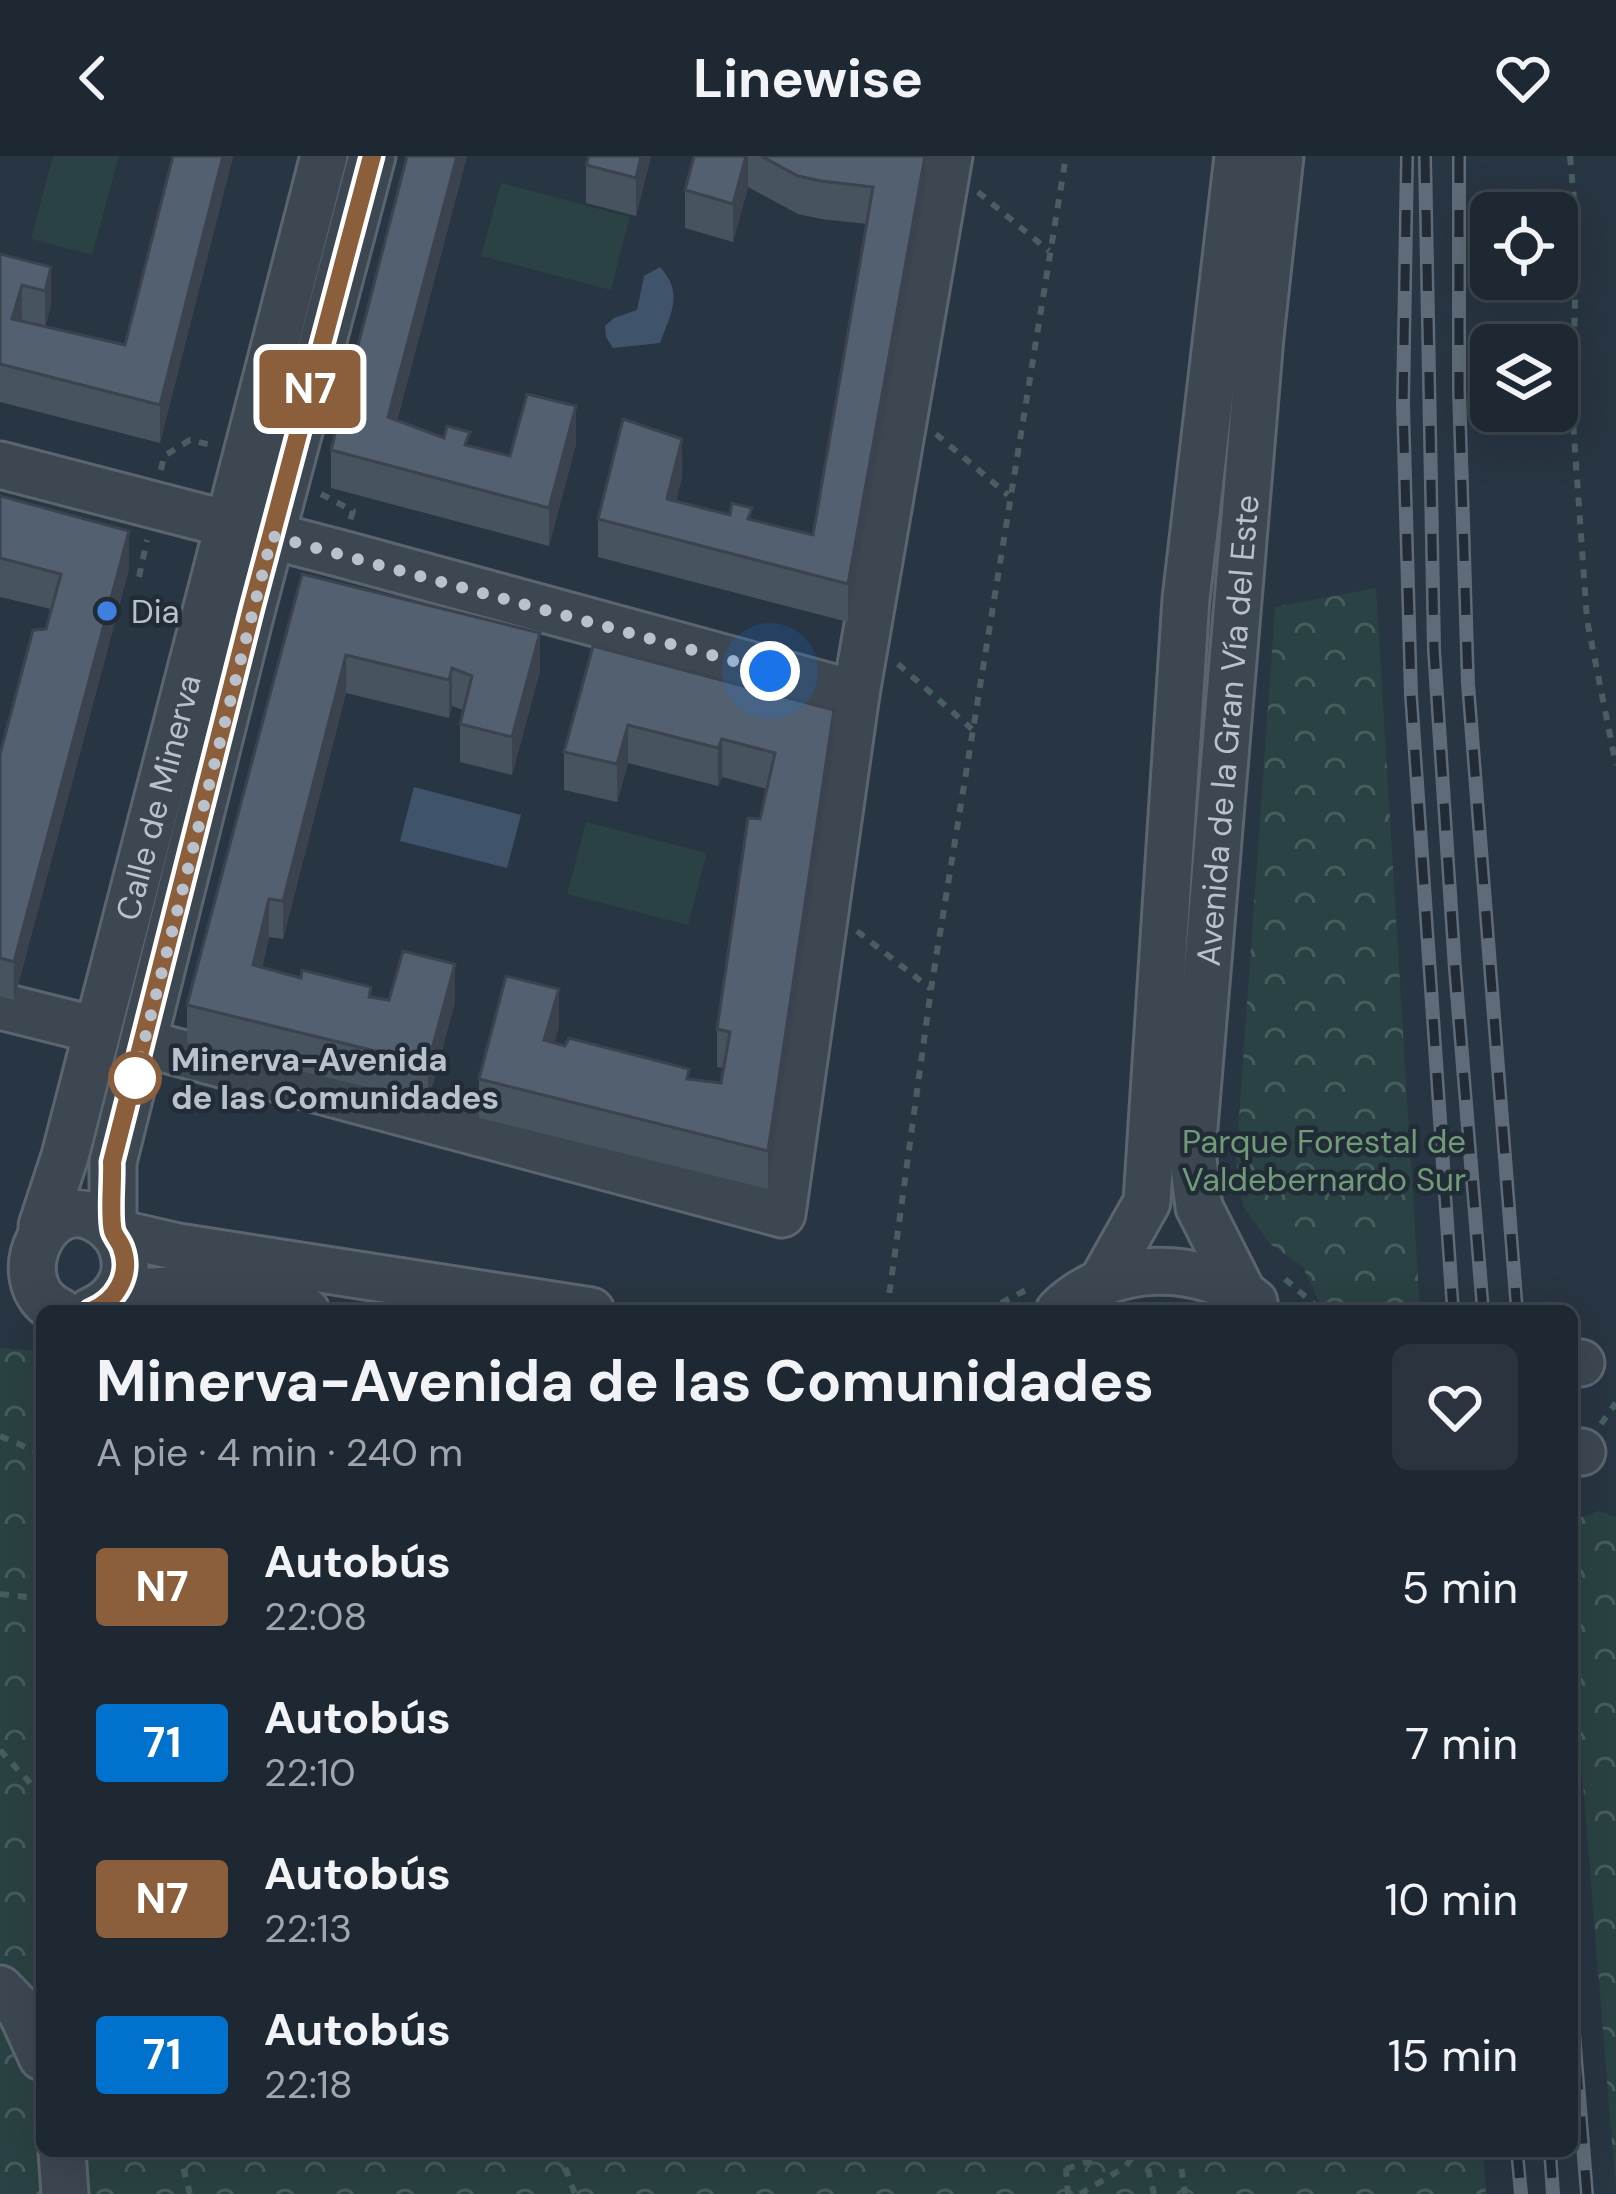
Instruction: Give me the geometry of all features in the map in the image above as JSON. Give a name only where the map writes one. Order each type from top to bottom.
[{"type":"street","name":"Calle de Minerva","points":[[104,1302],[125,1268],[113,1232],[112,1162],[143,1043],[324,156]]},
{"type":"street","name":"Calle de Minerva","points":[[29,1288],[29,1245],[21,1225],[65,1156],[96,1030],[372,156]]},
{"type":"street","name":"Avenida de la Gran Vía del Este","points":[[1102,1282],[1147,1202],[1186,599],[1238,156]]},
{"type":"street","name":"Avenida de la Gran Vía del Este","points":[[1261,1291],[1199,1207],[1192,1152],[1260,337],[1280,156]]},
{"type":"street","points":[[143,1043],[782,1214],[856,694],[948,161]]},
{"type":"street","points":[[0,465],[856,694]]},
{"type":"street","points":[[0,1006],[96,1030]]},
{"type":"street","points":[[21,1225],[79,1214],[113,1232],[178,1247],[552,1305]]},
{"type":"street","points":[[1048,1298],[1069,1302],[1102,1282],[1166,1270],[1261,1291]]},
{"type":"street","points":[[104,1302],[172,1290],[268,1305]]},
{"type":"street","points":[[0,1989],[21,2011],[36,2044]]},
{"type":"street","points":[[62,2157],[65,2194]]},
{"type":"path","points":[[888,1305],[931,989],[1066,156]]},
{"type":"path","points":[[1570,156],[1577,232],[1573,406],[1585,597],[1616,765]]},
{"type":"path","points":[[948,161],[1049,251]]},
{"type":"path","points":[[905,409],[1010,496]]},
{"type":"path","points":[[157,485],[164,456],[190,440],[229,449]]},
{"type":"path","points":[[317,484],[321,494],[353,511],[346,537]]},
{"type":"path","points":[[139,577],[149,529]]},
{"type":"path","points":[[866,635],[972,729]]},
{"type":"path","points":[[826,907],[931,989]]},
{"type":"path","points":[[1261,1291],[1304,1305]]},
{"type":"path","points":[[1015,1305],[1048,1298]]},
{"type":"path","points":[[0,1436],[36,1451]]},
{"type":"path","points":[[0,1594],[36,1596]]},
{"type":"path","points":[[0,1750],[36,1789]]},
{"type":"path","points":[[181,2157],[190,2194]]},
{"type":"path","points":[[561,2157],[575,2194]]},
{"type":"path","points":[[1061,2157],[1068,2194]]},
{"type":"path","points":[[1066,2169],[1101,2157]]},
{"type":"path","points":[[1080,2194],[1135,2157]]},
{"type":"path","points":[[1143,2157],[1154,2194]]},
{"type":"path","points":[[1180,2157],[1185,2194]]},
{"type":"green space","points":[[53,156],[119,156],[92,255],[31,239]]},
{"type":"green space","points":[[501,183],[630,217],[611,290],[481,256]]},
{"type":"green space","name":"Parque Forestal de Valdebernardo Sur","points":[[1376,588],[1420,1305],[1320,1305],[1303,1267],[1270,1244],[1243,1206],[1236,1159],[1275,607]]},
{"type":"green space","points":[[586,822],[707,853],[688,925],[567,894]]},
{"type":"green space","points":[[0,1348],[36,1351],[36,2157],[1483,2157],[1486,2194],[0,2194]]},
{"type":"green space","points":[[1599,1511],[1616,1517],[1616,2191],[1578,1723],[1578,1518]]},
{"type":"water","points":[[660,267],[673,295],[660,343],[613,348],[605,326],[637,310],[644,276]]},
{"type":"water","points":[[414,787],[521,815],[507,868],[400,841]]},
{"type":"building","points":[[173,156],[223,156],[160,405],[0,364],[0,254],[51,267],[45,291],[22,285],[12,319],[125,345]]},
{"type":"building","points":[[407,156],[457,156],[388,417],[444,438],[447,426],[470,432],[465,445],[510,456],[527,394],[576,406],[549,508],[331,450]]},
{"type":"building","points":[[589,156],[641,156],[636,178],[586,165]]},
{"type":"building","points":[[694,156],[746,156],[733,204],[685,190]]},
{"type":"building","points":[[761,156],[925,156],[848,584],[598,519],[623,419],[682,439],[667,499],[730,515],[732,503],[752,508],[748,519],[813,535],[873,187],[798,176]]},
{"type":"building","points":[[0,496],[129,531],[14,962],[0,958],[0,754],[33,630],[46,629],[61,574],[0,558]]},
{"type":"building","points":[[302,574],[540,633],[512,737],[460,724],[472,676],[452,668],[449,680],[346,655],[283,901],[269,899],[253,965],[301,978],[302,970],[371,987],[369,997],[389,1000],[403,951],[455,964],[428,1064],[187,1005]]},
{"type":"building","points":[[593,646],[834,710],[768,1151],[479,1079],[506,976],[559,989],[544,1040],[565,1046],[569,1038],[689,1069],[687,1079],[721,1083],[730,1032],[717,1029],[748,818],[760,819],[775,753],[722,739],[718,748],[628,725],[617,764],[564,752]]},
{"type":"railway","points":[[1407,156],[1403,405],[1411,695],[1453,1305]]},
{"type":"railway","points":[[1425,156],[1434,650],[1483,1305]]},
{"type":"railway","points":[[1459,156],[1459,390],[1468,684],[1517,1305]]},
{"type":"railway","points":[[1578,2083],[1587,2194]]},
{"type":"railway","points":[[1518,2157],[1521,2194]]},
{"type":"railway","points":[[1550,2157],[1553,2194]]},
{"type":"bus line","name":"N7","points":[[104,1305],[116,1293],[125,1268],[113,1232],[112,1162],[372,156]]},
{"type":"place","name":"Dia","points":[[107,611]]},
{"type":"place","name":"Minerva-Avenida de las Comunidades","points":[[135,1078]]},
{"type":"route","points":[[135,1078],[272,536],[770,671]]}]
